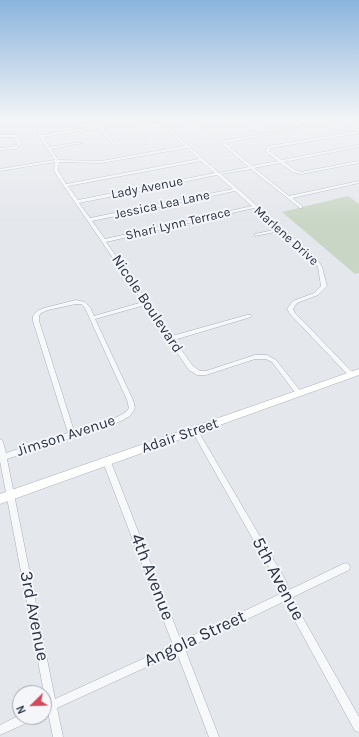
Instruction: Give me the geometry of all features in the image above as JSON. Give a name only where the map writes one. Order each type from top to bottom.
[{"type":"street","name":"Nicole Boulevard","points":[[52,153],[57,161],[56,170],[65,185],[190,368],[199,373],[206,373],[255,356],[267,357],[274,362],[299,393]]},
{"type":"street","points":[[0,170],[57,161],[101,162],[150,153]]},
{"type":"street","name":"Marlene Drive","points":[[194,153],[279,230],[315,260],[320,267],[324,278],[324,286],[316,294],[295,302],[290,309],[293,314],[355,373]]},
{"type":"street","points":[[234,153],[301,207]]},
{"type":"street","points":[[270,153],[294,171],[306,174],[359,162]]},
{"type":"street","name":"Lady Avenue","points":[[76,202],[321,153]]},
{"type":"street","points":[[65,185],[201,160]]},
{"type":"street","points":[[288,198],[359,182]]},
{"type":"street","name":"Jessica Lea Lane","points":[[89,220],[234,190]]},
{"type":"street","name":"Shari Lynn Terrace","points":[[103,241],[254,207]]},
{"type":"street","points":[[257,235],[279,230]]},
{"type":"street","points":[[72,434],[36,321],[36,316],[39,312],[46,309],[76,302],[83,303],[93,318],[146,303]]},
{"type":"street","points":[[170,339],[249,316]]},
{"type":"street","name":"Jimson Avenue","points":[[2,458],[119,419],[128,414],[132,408],[130,400],[93,318]]},
{"type":"street","name":"Adair Street","points":[[0,499],[195,432],[355,373]]},
{"type":"street","name":"5th Avenue","points":[[195,432],[288,595],[292,607],[359,727]]},
{"type":"street","name":"3rd Avenue","points":[[0,442],[44,685]]},
{"type":"street","name":"4th Avenue","points":[[108,462],[214,737]]},
{"type":"street","name":"Angola Street","points":[[52,705],[179,647],[346,567]]},
{"type":"street","name":"3rd Avenue","points":[[52,719],[58,737]]},
{"type":"street","points":[[0,730],[12,724]]},
{"type":"green space","points":[[348,196],[359,204],[359,273],[355,274],[282,212]]}]
